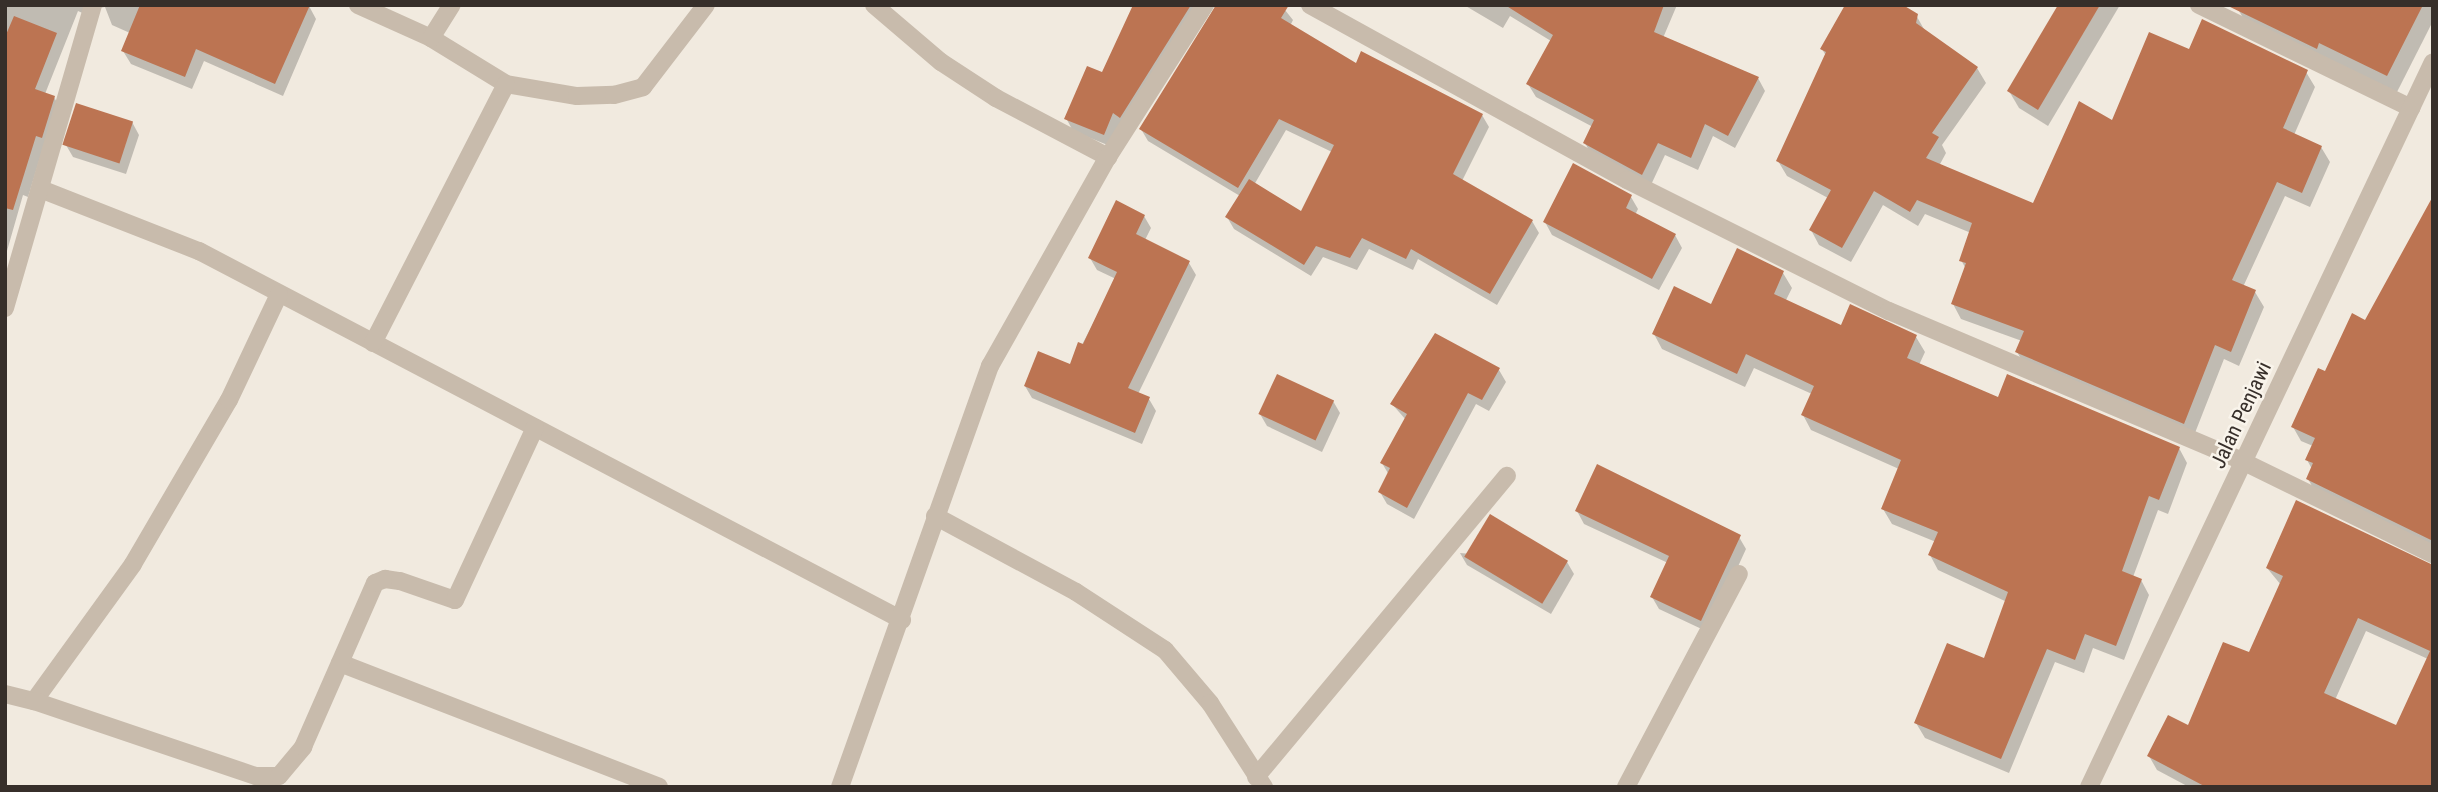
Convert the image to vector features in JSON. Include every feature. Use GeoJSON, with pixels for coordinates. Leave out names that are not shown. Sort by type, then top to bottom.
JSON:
{"type":"FeatureCollection","features":[{"type":"Feature","properties":{"kind":"street"},"geometry":{"type":"LineString","coordinates":[[5,308],[43,190],[93,5]]}},
{"type":"Feature","properties":{"kind":"street"},"geometry":{"type":"LineString","coordinates":[[358,5],[431,38],[506,84],[577,96],[614,95],[643,87],[706,5]]}},
{"type":"Feature","properties":{"kind":"street"},"geometry":{"type":"LineString","coordinates":[[431,38],[452,5]]}},
{"type":"Feature","properties":{"kind":"street"},"geometry":{"type":"LineString","coordinates":[[874,5],[941,62],[996,98],[1108,157]]}},
{"type":"Feature","properties":{"kind":"street"},"geometry":{"type":"LineString","coordinates":[[840,787],[902,620],[935,516],[990,366],[1108,157],[1205,5]]}},
{"type":"Feature","properties":{"kind":"street"},"geometry":{"type":"LineString","coordinates":[[1310,5],[1627,180],[1889,311],[2244,462],[2433,554]]}},
{"type":"Feature","properties":{"kind":"street"},"geometry":{"type":"LineString","coordinates":[[2199,5],[2411,108]]}},
{"type":"Feature","properties":{"kind":"street","name":"Jalan Penjawi"},"geometry":{"type":"LineString","coordinates":[[2089,787],[2433,62]]}},
{"type":"Feature","properties":{"kind":"street"},"geometry":{"type":"LineString","coordinates":[[373,343],[506,84]]}},
{"type":"Feature","properties":{"kind":"street"},"geometry":{"type":"LineString","coordinates":[[43,190],[199,251],[902,620]]}},
{"type":"Feature","properties":{"kind":"street"},"geometry":{"type":"LineString","coordinates":[[34,701],[133,564],[229,400],[279,293]]}},
{"type":"Feature","properties":{"kind":"street"},"geometry":{"type":"LineString","coordinates":[[5,694],[34,701],[269,779],[291,766],[303,747],[375,583],[385,579],[400,581],[455,600],[535,428]]}},
{"type":"Feature","properties":{"kind":"street"},"geometry":{"type":"LineString","coordinates":[[935,516],[1076,592],[1165,650],[1210,703],[1260,782],[1507,476]]}},
{"type":"Feature","properties":{"kind":"street"},"geometry":{"type":"LineString","coordinates":[[1626,787],[1739,574]]}},
{"type":"Feature","properties":{"kind":"street"},"geometry":{"type":"LineString","coordinates":[[340,663],[659,787]]}},
{"type":"Feature","properties":{"kind":"building"},"geometry":{"type":"Polygon","coordinates":[[[140,5],[310,5],[275,84],[196,49],[185,77],[121,51],[140,5]]]}},
{"type":"Feature","properties":{"kind":"building"},"geometry":{"type":"Polygon","coordinates":[[[1133,5],[1191,5],[1120,118],[1113,113],[1104,135],[1064,119],[1087,66],[1102,72],[1133,5]]]}},
{"type":"Feature","properties":{"kind":"building"},"geometry":{"type":"Polygon","coordinates":[[[1216,5],[1289,5],[1281,18],[1356,63],[1361,51],[1483,114],[1453,174],[1533,220],[1490,294],[1411,249],[1406,259],[1362,238],[1350,258],[1316,246],[1304,265],[1225,217],[1249,179],[1301,211],[1334,145],[1279,119],[1238,188],[1139,129],[1216,5]]]}},
{"type":"Feature","properties":{"kind":"building"},"geometry":{"type":"Polygon","coordinates":[[[1505,5],[1664,5],[1654,32],[1759,77],[1728,136],[1705,124],[1691,158],[1658,143],[1642,175],[1583,143],[1594,120],[1526,84],[1553,35],[1505,5]]]}},
{"type":"Feature","properties":{"kind":"building"},"geometry":{"type":"Polygon","coordinates":[[[1845,5],[1903,5],[1918,14],[1916,23],[1978,67],[1932,133],[1939,137],[1926,158],[2033,203],[2079,101],[2112,120],[2149,32],[2189,49],[2202,19],[2308,70],[2283,128],[2322,146],[2302,193],[2277,182],[2232,280],[2256,290],[2231,352],[2215,345],[2184,424],[2015,352],[2024,331],[1951,304],[1966,263],[1959,261],[1972,223],[1917,200],[1910,212],[1874,191],[1842,248],[1809,230],[1831,190],[1776,161],[1826,52],[1820,49],[1845,5]]]}},
{"type":"Feature","properties":{"kind":"building"},"geometry":{"type":"Polygon","coordinates":[[[2058,5],[2100,5],[2038,110],[2007,91],[2058,5]]]}},
{"type":"Feature","properties":{"kind":"building"},"geometry":{"type":"Polygon","coordinates":[[[2226,5],[2423,5],[2387,76],[2319,43],[2317,49],[2226,5]]]}},
{"type":"Feature","properties":{"kind":"building"},"geometry":{"type":"Polygon","coordinates":[[[14,16],[57,33],[35,89],[55,96],[42,138],[36,136],[13,210],[5,208],[5,37],[14,16]]]}},
{"type":"Feature","properties":{"kind":"building"},"geometry":{"type":"Polygon","coordinates":[[[76,103],[133,122],[119,163],[62,145],[76,103]]]}},
{"type":"Feature","properties":{"kind":"building"},"geometry":{"type":"Polygon","coordinates":[[[1573,163],[1632,195],[1626,208],[1676,234],[1652,279],[1543,222],[1573,163]]]}},
{"type":"Feature","properties":{"kind":"building"},"geometry":{"type":"Polygon","coordinates":[[[2433,196],[2433,541],[2306,479],[2313,463],[2305,460],[2315,438],[2291,427],[2318,368],[2325,371],[2352,313],[2365,320],[2433,196]]]}},
{"type":"Feature","properties":{"kind":"building"},"geometry":{"type":"Polygon","coordinates":[[[1116,200],[1145,215],[1136,234],[1190,261],[1128,388],[1150,397],[1135,433],[1024,386],[1038,351],[1070,364],[1078,342],[1083,344],[1117,272],[1088,258],[1116,200]]]}},
{"type":"Feature","properties":{"kind":"building"},"geometry":{"type":"Polygon","coordinates":[[[1737,248],[1784,271],[1774,294],[1841,325],[1850,304],[1917,335],[1907,358],[1998,397],[2007,374],[2180,447],[2159,500],[2149,496],[2122,571],[2142,579],[2116,646],[2085,634],[2075,660],[2047,649],[2001,759],[1914,723],[1947,643],[1984,658],[2008,592],[1928,555],[1938,532],[1881,509],[1901,460],[1801,415],[1814,386],[1746,354],[1737,374],[1652,334],[1674,286],[1711,304],[1737,248]]]}},
{"type":"Feature","properties":{"kind":"building"},"geometry":{"type":"Polygon","coordinates":[[[1435,333],[1500,368],[1482,400],[1468,393],[1407,508],[1378,492],[1390,468],[1380,463],[1407,414],[1390,404],[1435,333]]]}},
{"type":"Feature","properties":{"kind":"building"},"geometry":{"type":"Polygon","coordinates":[[[1277,374],[1334,401],[1316,441],[1258,414],[1277,374]]]}},
{"type":"Feature","properties":{"kind":"building"},"geometry":{"type":"Polygon","coordinates":[[[1597,464],[1741,535],[1701,621],[1650,597],[1669,556],[1575,511],[1597,464]]]}},
{"type":"Feature","properties":{"kind":"building"},"geometry":{"type":"Polygon","coordinates":[[[2296,500],[2433,565],[2433,787],[2206,787],[2147,756],[2168,715],[2188,725],[2223,642],[2249,652],[2283,576],[2266,568],[2296,500]],[[2358,618],[2324,693],[2396,725],[2430,651],[2358,618]]]}},
{"type":"Feature","properties":{"kind":"building"},"geometry":{"type":"Polygon","coordinates":[[[1490,514],[1568,561],[1542,604],[1464,557],[1490,514]]]}}]}
